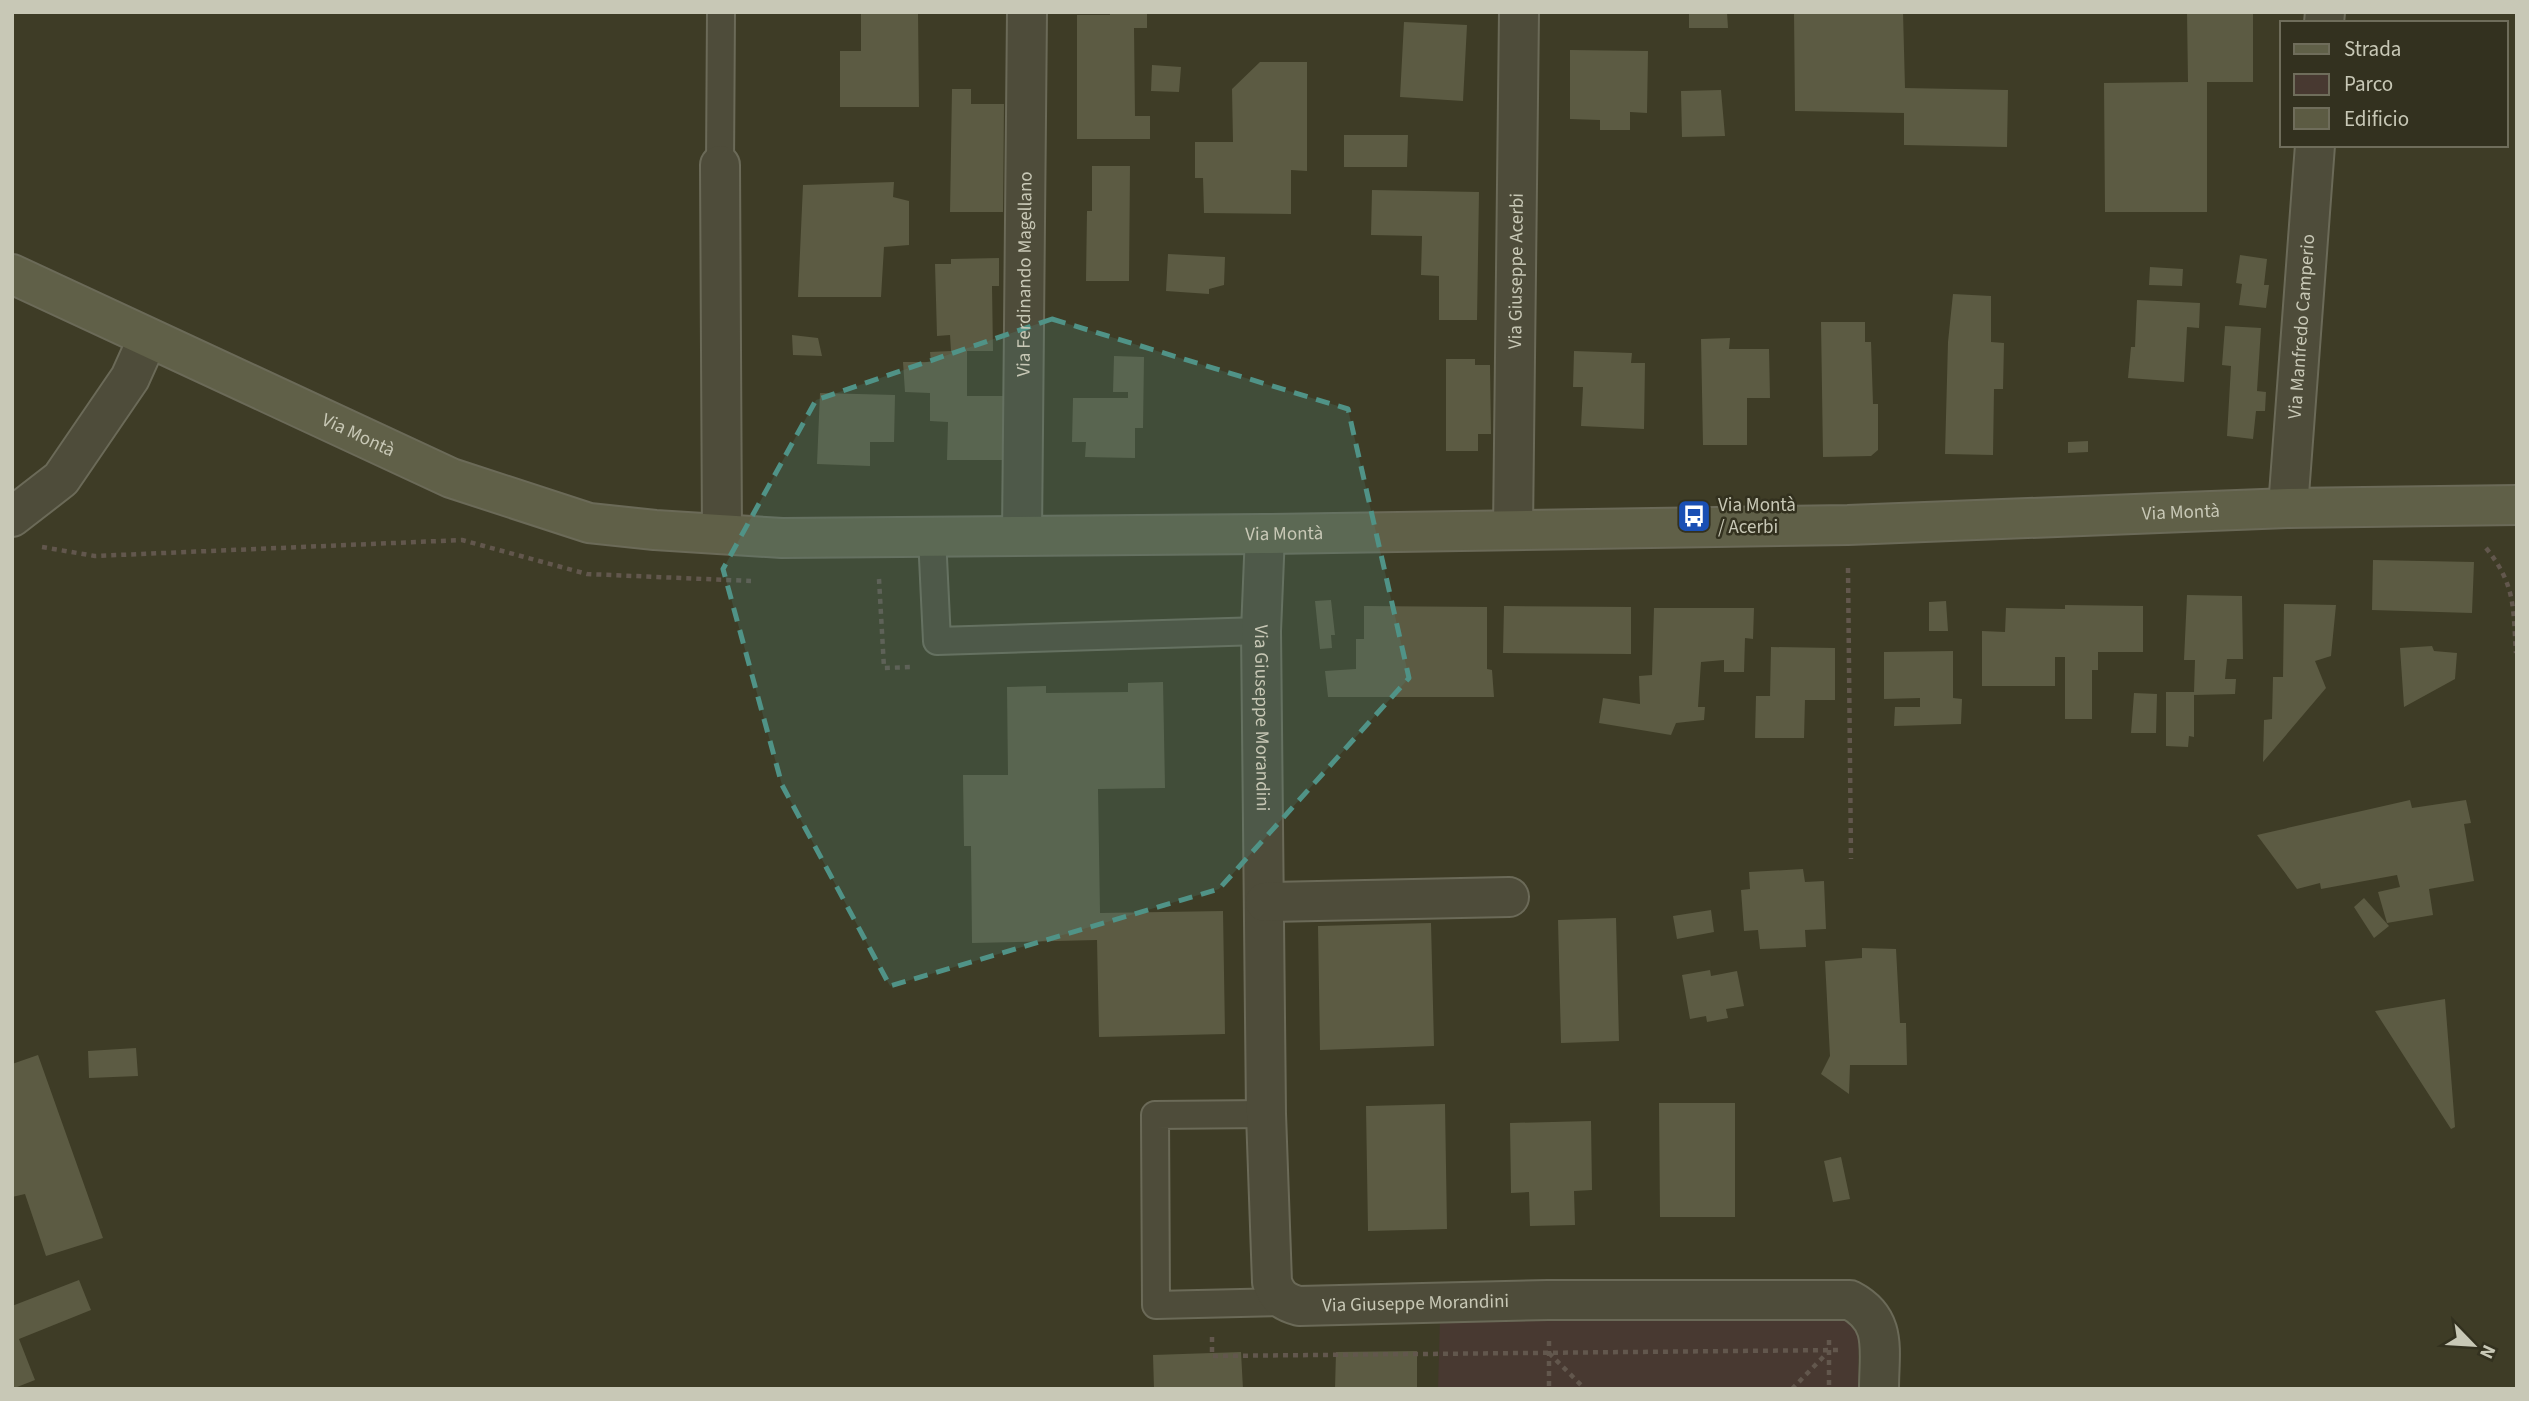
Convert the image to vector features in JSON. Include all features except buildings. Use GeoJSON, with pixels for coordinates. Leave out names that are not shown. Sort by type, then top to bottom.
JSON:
{"type":"FeatureCollection","features":[{"type":"Feature","properties":{"kind":"main road","name":"Via Montà"},"geometry":{"type":"LineString","coordinates":[[12,274],[451,478],[589,523],[782,538],[1265,534],[1848,525],[2288,508],[2517,505]]}},
{"type":"Feature","properties":{"kind":"street","name":"Via Ferdinando Magellano"},"geometry":{"type":"LineString","coordinates":[[1022,536],[1027,12]]}},
{"type":"Feature","properties":{"kind":"street","name":"Via Giuseppe Acerbi"},"geometry":{"type":"LineString","coordinates":[[1513,530],[1519,12]]}},
{"type":"Feature","properties":{"kind":"street","name":"Via Manfredo Camperio"},"geometry":{"type":"LineString","coordinates":[[2288,508],[2315,147]]}},
{"type":"Feature","properties":{"kind":"street"},"geometry":{"type":"LineString","coordinates":[[720,165],[722,534]]}},
{"type":"Feature","properties":{"kind":"street"},"geometry":{"type":"LineString","coordinates":[[22,529],[61,480],[130,378],[148,338]]}},
{"type":"Feature","properties":{"kind":"street","name":"Via Giuseppe Morandini"},"geometry":{"type":"LineString","coordinates":[[1265,534],[1261,631],[1266,1114],[1272,1282],[1276,1293],[1285,1303],[1331,1307],[1548,1300],[1850,1300],[1867,1309],[1879,1328],[1879,1389]]}},
{"type":"Feature","properties":{"kind":"street"},"geometry":{"type":"LineString","coordinates":[[1265,902],[1509,897]]}},
{"type":"Feature","properties":{"kind":"lane"},"geometry":{"type":"LineString","coordinates":[[720,165],[721,12]]}},
{"type":"Feature","properties":{"kind":"lane"},"geometry":{"type":"LineString","coordinates":[[932,537],[937,640],[1261,631]]}},
{"type":"Feature","properties":{"kind":"lane"},"geometry":{"type":"LineString","coordinates":[[1266,1114],[1155,1115],[1156,1306],[1285,1303]]}},
{"type":"Feature","properties":{"kind":"path"},"geometry":{"type":"LineString","coordinates":[[1848,525],[1851,859]]}},
{"type":"Feature","properties":{"kind":"path"},"geometry":{"type":"LineString","coordinates":[[22,529],[95,556],[462,540],[587,574],[761,581]]}},
{"type":"Feature","properties":{"kind":"path"},"geometry":{"type":"LineString","coordinates":[[2484,544],[2499,564],[2512,592],[2516,653]]}},
{"type":"Feature","properties":{"kind":"path"},"geometry":{"type":"LineString","coordinates":[[866,579],[891,578]]}},
{"type":"Feature","properties":{"kind":"path"},"geometry":{"type":"LineString","coordinates":[[1211,1305],[1212,1356],[1851,1350]]}},
{"type":"Feature","properties":{"kind":"path"},"geometry":{"type":"LineString","coordinates":[[1829,1331],[1829,1389]]}},
{"type":"Feature","properties":{"kind":"path"},"geometry":{"type":"LineString","coordinates":[[1792,1389],[1829,1350]]}},
{"type":"Feature","properties":{"kind":"path"},"geometry":{"type":"LineString","coordinates":[[1549,1353],[1585,1389]]}},
{"type":"Feature","properties":{"kind":"highlighted area"},"geometry":{"type":"Polygon","coordinates":[[[1052,319],[1348,409],[1409,678],[1219,889],[890,986],[782,785],[723,569],[816,400],[1052,319]]]}},
{"type":"Feature","properties":{"kind":"green space"},"geometry":{"type":"Polygon","coordinates":[[[1440,1316],[1859,1318],[1858,1389],[1438,1389],[1440,1316]]]}},
{"type":"Feature","properties":{"kind":"place","name":"Via Montà / Acerbi"},"geometry":{"type":"Point","coordinates":[1694,516]}}]}
